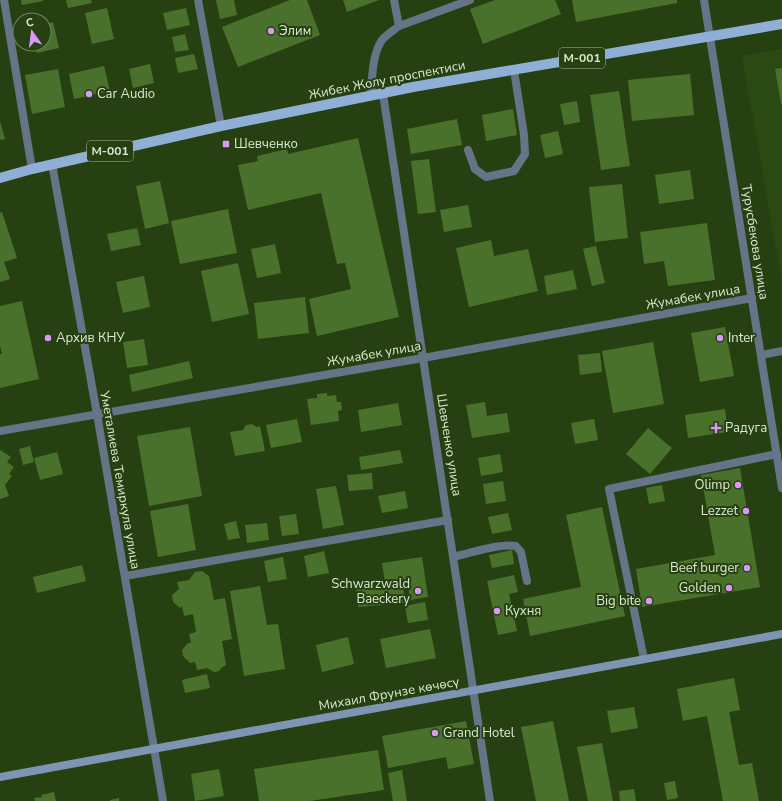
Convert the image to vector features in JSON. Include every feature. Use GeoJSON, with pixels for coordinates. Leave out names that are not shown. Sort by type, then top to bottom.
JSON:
{"type":"FeatureCollection","features":[{"type":"Feature","properties":{"kind":"main road","name":"Жибек Жолу проспектиси"},"geometry":{"type":"LineString","coordinates":[[0,178],[52,164],[221,126],[371,96],[782,24]]}},
{"type":"Feature","properties":{"kind":"main road","name":"Михаил Фрунзе көчөсү"},"geometry":{"type":"LineString","coordinates":[[0,777],[782,634]]}},
{"type":"Feature","properties":{"kind":"street"},"geometry":{"type":"LineString","coordinates":[[4,0],[32,169]]}},
{"type":"Feature","properties":{"kind":"street"},"geometry":{"type":"LineString","coordinates":[[198,0],[221,126]]}},
{"type":"Feature","properties":{"kind":"street"},"geometry":{"type":"LineString","coordinates":[[394,0],[399,26]]}},
{"type":"Feature","properties":{"kind":"street"},"geometry":{"type":"LineString","coordinates":[[371,96],[373,69],[377,52],[382,40],[399,26],[470,0]]}},
{"type":"Feature","properties":{"kind":"street","name":"Турусбекова улица"},"geometry":{"type":"LineString","coordinates":[[704,0],[782,488]]}},
{"type":"Feature","properties":{"kind":"street"},"geometry":{"type":"LineString","coordinates":[[468,150],[475,169],[486,177],[514,171],[525,154],[524,135],[514,70]]}},
{"type":"Feature","properties":{"kind":"street","name":"Шевченко улица"},"geometry":{"type":"LineString","coordinates":[[383,94],[490,801]]}},
{"type":"Feature","properties":{"kind":"street","name":"Уметалиева Темиркула улица"},"geometry":{"type":"LineString","coordinates":[[52,164],[97,414],[163,801]]}},
{"type":"Feature","properties":{"kind":"street","name":"Жумабек улица"},"geometry":{"type":"LineString","coordinates":[[0,431],[423,358],[752,298]]}},
{"type":"Feature","properties":{"kind":"street"},"geometry":{"type":"LineString","coordinates":[[761,355],[782,351]]}},
{"type":"Feature","properties":{"kind":"street"},"geometry":{"type":"LineString","coordinates":[[644,659],[609,489],[776,454]]}},
{"type":"Feature","properties":{"kind":"street"},"geometry":{"type":"LineString","coordinates":[[125,576],[448,520]]}},
{"type":"Feature","properties":{"kind":"street"},"geometry":{"type":"LineString","coordinates":[[454,557],[496,547],[511,545],[516,546],[521,552],[527,581]]}},
{"type":"Feature","properties":{"kind":"shaded area"},"geometry":{"type":"Polygon","coordinates":[[[782,49],[782,283],[742,56],[782,49]]]}},
{"type":"Feature","properties":{"kind":"building"},"geometry":{"type":"Polygon","coordinates":[[[21,0],[43,0],[43,1],[22,5],[21,0]]]}},
{"type":"Feature","properties":{"kind":"building"},"geometry":{"type":"Polygon","coordinates":[[[66,0],[91,0],[92,3],[68,8],[66,0]]]}},
{"type":"Feature","properties":{"kind":"building"},"geometry":{"type":"Polygon","coordinates":[[[216,0],[234,0],[237,15],[220,19],[216,0]]]}},
{"type":"Feature","properties":{"kind":"building","name":"Элим"},"geometry":{"type":"Polygon","coordinates":[[[290,0],[307,0],[320,35],[238,67],[222,27],[290,0]]]}},
{"type":"Feature","properties":{"kind":"building"},"geometry":{"type":"Polygon","coordinates":[[[343,0],[379,0],[347,12],[343,0]]]}},
{"type":"Feature","properties":{"kind":"building"},"geometry":{"type":"Polygon","coordinates":[[[495,0],[555,0],[561,14],[483,44],[470,9],[495,0]]]}},
{"type":"Feature","properties":{"kind":"building"},"geometry":{"type":"Polygon","coordinates":[[[572,0],[677,0],[677,3],[576,22],[572,0]]]}},
{"type":"Feature","properties":{"kind":"building"},"geometry":{"type":"Polygon","coordinates":[[[107,8],[114,39],[92,44],[85,13],[107,8]]]}},
{"type":"Feature","properties":{"kind":"building"},"geometry":{"type":"Polygon","coordinates":[[[186,8],[190,25],[167,30],[163,13],[186,8]]]}},
{"type":"Feature","properties":{"kind":"building"},"geometry":{"type":"Polygon","coordinates":[[[52,22],[59,48],[52,50],[52,22]]]}},
{"type":"Feature","properties":{"kind":"building"},"geometry":{"type":"Polygon","coordinates":[[[185,34],[189,50],[175,52],[172,37],[185,34]]]}},
{"type":"Feature","properties":{"kind":"building"},"geometry":{"type":"Polygon","coordinates":[[[194,54],[198,69],[178,73],[175,58],[194,54]]]}},
{"type":"Feature","properties":{"kind":"building"},"geometry":{"type":"Polygon","coordinates":[[[150,64],[154,83],[133,88],[129,69],[150,64]]]}},
{"type":"Feature","properties":{"kind":"building"},"geometry":{"type":"Polygon","coordinates":[[[104,66],[110,91],[74,99],[69,74],[104,66]]]}},
{"type":"Feature","properties":{"kind":"building"},"geometry":{"type":"Polygon","coordinates":[[[782,68],[782,104],[781,104],[775,69],[782,68]]]}},
{"type":"Feature","properties":{"kind":"building"},"geometry":{"type":"Polygon","coordinates":[[[58,69],[65,107],[32,114],[25,75],[58,69]]]}},
{"type":"Feature","properties":{"kind":"building"},"geometry":{"type":"Polygon","coordinates":[[[690,74],[694,115],[632,121],[628,80],[690,74]]]}},
{"type":"Feature","properties":{"kind":"building"},"geometry":{"type":"Polygon","coordinates":[[[619,91],[630,166],[601,170],[590,95],[619,91]]]}},
{"type":"Feature","properties":{"kind":"building"},"geometry":{"type":"Polygon","coordinates":[[[577,101],[580,122],[564,125],[560,104],[577,101]]]}},
{"type":"Feature","properties":{"kind":"building"},"geometry":{"type":"Polygon","coordinates":[[[513,109],[517,135],[486,141],[482,115],[513,109]]]}},
{"type":"Feature","properties":{"kind":"building"},"geometry":{"type":"Polygon","coordinates":[[[457,119],[462,145],[411,154],[407,129],[457,119]]]}},
{"type":"Feature","properties":{"kind":"building"},"geometry":{"type":"Polygon","coordinates":[[[0,121],[5,139],[0,140],[0,121]]]}},
{"type":"Feature","properties":{"kind":"building"},"geometry":{"type":"Polygon","coordinates":[[[558,131],[563,154],[545,158],[540,135],[558,131]]]}},
{"type":"Feature","properties":{"kind":"building"},"geometry":{"type":"Polygon","coordinates":[[[358,138],[399,317],[317,336],[309,299],[351,289],[345,263],[337,264],[321,193],[248,210],[238,165],[258,161],[257,156],[287,149],[288,154],[358,138]]]}},
{"type":"Feature","properties":{"kind":"building"},"geometry":{"type":"Polygon","coordinates":[[[429,159],[436,212],[418,214],[411,161],[429,159]]]}},
{"type":"Feature","properties":{"kind":"building"},"geometry":{"type":"Polygon","coordinates":[[[690,170],[694,199],[659,204],[655,175],[690,170]]]}},
{"type":"Feature","properties":{"kind":"building"},"geometry":{"type":"Polygon","coordinates":[[[160,181],[169,223],[145,229],[136,186],[160,181]]]}},
{"type":"Feature","properties":{"kind":"building"},"geometry":{"type":"Polygon","coordinates":[[[622,184],[628,238],[595,242],[589,187],[622,184]]]}},
{"type":"Feature","properties":{"kind":"building"},"geometry":{"type":"Polygon","coordinates":[[[468,205],[472,227],[444,232],[440,210],[468,205]]]}},
{"type":"Feature","properties":{"kind":"building"},"geometry":{"type":"Polygon","coordinates":[[[228,209],[237,253],[180,264],[171,221],[228,209]]]}},
{"type":"Feature","properties":{"kind":"building"},"geometry":{"type":"Polygon","coordinates":[[[2,212],[17,258],[4,262],[10,279],[0,282],[0,213],[2,212]]]}},
{"type":"Feature","properties":{"kind":"building"},"geometry":{"type":"Polygon","coordinates":[[[707,223],[715,280],[668,286],[664,261],[644,264],[640,232],[707,223]]]}},
{"type":"Feature","properties":{"kind":"building"},"geometry":{"type":"Polygon","coordinates":[[[137,228],[141,245],[111,251],[107,234],[137,228]]]}},
{"type":"Feature","properties":{"kind":"building"},"geometry":{"type":"Polygon","coordinates":[[[491,240],[494,256],[528,249],[538,291],[469,307],[456,248],[491,240]]]}},
{"type":"Feature","properties":{"kind":"building"},"geometry":{"type":"Polygon","coordinates":[[[275,244],[281,273],[257,278],[251,249],[275,244]]]}},
{"type":"Feature","properties":{"kind":"building"},"geometry":{"type":"Polygon","coordinates":[[[596,246],[605,283],[592,286],[583,249],[596,246]]]}},
{"type":"Feature","properties":{"kind":"building"},"geometry":{"type":"Polygon","coordinates":[[[238,263],[249,314],[212,322],[201,271],[238,263]]]}},
{"type":"Feature","properties":{"kind":"building"},"geometry":{"type":"Polygon","coordinates":[[[573,270],[577,289],[547,295],[544,276],[573,270]]]}},
{"type":"Feature","properties":{"kind":"building"},"geometry":{"type":"Polygon","coordinates":[[[144,276],[150,307],[123,313],[116,282],[144,276]]]}},
{"type":"Feature","properties":{"kind":"building"},"geometry":{"type":"Polygon","coordinates":[[[305,297],[309,333],[258,339],[254,303],[305,297]]]}},
{"type":"Feature","properties":{"kind":"building"},"geometry":{"type":"Polygon","coordinates":[[[22,301],[39,379],[0,388],[0,354],[2,354],[0,346],[0,306],[22,301]]]}},
{"type":"Feature","properties":{"kind":"building"},"geometry":{"type":"Polygon","coordinates":[[[725,327],[734,376],[700,382],[691,333],[725,327]]]}},
{"type":"Feature","properties":{"kind":"building"},"geometry":{"type":"Polygon","coordinates":[[[144,339],[148,365],[127,368],[123,342],[144,339]]]}},
{"type":"Feature","properties":{"kind":"building"},"geometry":{"type":"Polygon","coordinates":[[[653,342],[664,404],[613,413],[602,351],[653,342]]]}},
{"type":"Feature","properties":{"kind":"building"},"geometry":{"type":"Polygon","coordinates":[[[600,353],[602,372],[580,375],[578,355],[600,353]]]}},
{"type":"Feature","properties":{"kind":"building"},"geometry":{"type":"Polygon","coordinates":[[[189,361],[193,378],[132,392],[129,375],[189,361]]]}},
{"type":"Feature","properties":{"kind":"building"},"geometry":{"type":"Polygon","coordinates":[[[327,393],[327,396],[336,395],[337,402],[341,402],[342,410],[338,411],[339,421],[311,425],[307,399],[317,398],[317,394],[327,393]]]}},
{"type":"Feature","properties":{"kind":"building"},"geometry":{"type":"Polygon","coordinates":[[[485,402],[487,416],[507,413],[510,432],[472,438],[466,405],[485,402]]]}},
{"type":"Feature","properties":{"kind":"building"},"geometry":{"type":"Polygon","coordinates":[[[398,403],[402,425],[361,432],[358,410],[398,403]]]}},
{"type":"Feature","properties":{"kind":"building"},"geometry":{"type":"Polygon","coordinates":[[[725,409],[728,432],[688,438],[685,415],[725,409]]]}},
{"type":"Feature","properties":{"kind":"building"},"geometry":{"type":"Polygon","coordinates":[[[297,419],[302,442],[271,448],[266,425],[297,419]]]}},
{"type":"Feature","properties":{"kind":"building"},"geometry":{"type":"Polygon","coordinates":[[[594,419],[598,440],[575,444],[571,423],[594,419]]]}},
{"type":"Feature","properties":{"kind":"building"},"geometry":{"type":"Polygon","coordinates":[[[252,424],[257,427],[260,426],[265,451],[235,456],[230,432],[243,430],[246,425],[252,424]]]}},
{"type":"Feature","properties":{"kind":"building"},"geometry":{"type":"Polygon","coordinates":[[[190,427],[202,496],[149,506],[137,436],[190,427]]]}},
{"type":"Feature","properties":{"kind":"building"},"geometry":{"type":"Polygon","coordinates":[[[648,428],[672,448],[650,474],[626,454],[648,428]]]}},
{"type":"Feature","properties":{"kind":"building"},"geometry":{"type":"Polygon","coordinates":[[[30,446],[34,462],[23,465],[19,449],[30,446]]]}},
{"type":"Feature","properties":{"kind":"building"},"geometry":{"type":"Polygon","coordinates":[[[0,450],[11,457],[7,462],[14,467],[9,474],[12,476],[5,485],[9,496],[0,499],[0,450]]]}},
{"type":"Feature","properties":{"kind":"building"},"geometry":{"type":"Polygon","coordinates":[[[400,450],[403,463],[361,470],[359,457],[400,450]]]}},
{"type":"Feature","properties":{"kind":"building"},"geometry":{"type":"Polygon","coordinates":[[[57,452],[63,474],[40,480],[34,458],[57,452]]]}},
{"type":"Feature","properties":{"kind":"building"},"geometry":{"type":"Polygon","coordinates":[[[500,454],[503,472],[481,476],[478,458],[500,454]]]}},
{"type":"Feature","properties":{"kind":"building"},"geometry":{"type":"Polygon","coordinates":[[[740,468],[760,587],[642,607],[636,569],[715,555],[701,475],[740,468]]]}},
{"type":"Feature","properties":{"kind":"building"},"geometry":{"type":"Polygon","coordinates":[[[372,473],[373,489],[349,491],[347,475],[372,473]]]}},
{"type":"Feature","properties":{"kind":"building"},"geometry":{"type":"Polygon","coordinates":[[[503,481],[506,501],[486,504],[483,484],[503,481]]]}},
{"type":"Feature","properties":{"kind":"building"},"geometry":{"type":"Polygon","coordinates":[[[662,485],[665,501],[649,504],[646,488],[662,485]]]}},
{"type":"Feature","properties":{"kind":"building"},"geometry":{"type":"Polygon","coordinates":[[[336,486],[344,525],[323,529],[316,489],[336,486]]]}},
{"type":"Feature","properties":{"kind":"building"},"geometry":{"type":"Polygon","coordinates":[[[405,491],[408,508],[382,513],[378,496],[405,491]]]}},
{"type":"Feature","properties":{"kind":"building"},"geometry":{"type":"Polygon","coordinates":[[[188,504],[196,550],[158,557],[150,511],[188,504]]]}},
{"type":"Feature","properties":{"kind":"building"},"geometry":{"type":"Polygon","coordinates":[[[602,507],[625,616],[530,636],[523,599],[581,587],[566,515],[602,507]]]}},
{"type":"Feature","properties":{"kind":"building"},"geometry":{"type":"Polygon","coordinates":[[[508,513],[512,530],[492,534],[488,517],[508,513]]]}},
{"type":"Feature","properties":{"kind":"building"},"geometry":{"type":"Polygon","coordinates":[[[296,514],[299,534],[282,536],[279,516],[296,514]]]}},
{"type":"Feature","properties":{"kind":"building"},"geometry":{"type":"Polygon","coordinates":[[[236,521],[240,538],[228,540],[224,524],[236,521]]]}},
{"type":"Feature","properties":{"kind":"building"},"geometry":{"type":"Polygon","coordinates":[[[267,523],[269,540],[247,543],[245,525],[267,523]]]}},
{"type":"Feature","properties":{"kind":"building"},"geometry":{"type":"Polygon","coordinates":[[[512,550],[514,564],[492,568],[489,555],[512,550]]]}},
{"type":"Feature","properties":{"kind":"building"},"geometry":{"type":"Polygon","coordinates":[[[324,551],[329,573],[308,577],[304,556],[324,551]]]}},
{"type":"Feature","properties":{"kind":"building"},"geometry":{"type":"Polygon","coordinates":[[[283,557],[287,579],[268,582],[264,561],[283,557]]]}},
{"type":"Feature","properties":{"kind":"building"},"geometry":{"type":"Polygon","coordinates":[[[422,557],[428,597],[410,600],[407,579],[385,582],[382,563],[422,557]]]}},
{"type":"Feature","properties":{"kind":"building"},"geometry":{"type":"Polygon","coordinates":[[[82,565],[86,581],[37,593],[33,577],[82,565]]]}},
{"type":"Feature","properties":{"kind":"building"},"geometry":{"type":"Polygon","coordinates":[[[202,571],[209,576],[214,600],[225,598],[232,639],[222,641],[226,665],[219,671],[214,672],[207,668],[197,670],[195,662],[190,663],[183,656],[182,650],[188,643],[191,643],[189,634],[196,632],[193,614],[184,616],[182,606],[180,608],[173,602],[172,595],[179,589],[177,582],[189,580],[195,572],[202,571]]]}},
{"type":"Feature","properties":{"kind":"building"},"geometry":{"type":"Polygon","coordinates":[[[514,575],[518,592],[509,594],[517,631],[498,635],[487,581],[514,575]]]}},
{"type":"Feature","properties":{"kind":"building"},"geometry":{"type":"Polygon","coordinates":[[[403,584],[405,603],[358,607],[356,588],[403,584]]]}},
{"type":"Feature","properties":{"kind":"building"},"geometry":{"type":"Polygon","coordinates":[[[260,586],[267,625],[278,624],[285,669],[244,676],[230,591],[260,586]]]}},
{"type":"Feature","properties":{"kind":"building"},"geometry":{"type":"Polygon","coordinates":[[[425,602],[428,620],[408,623],[405,606],[425,602]]]}},
{"type":"Feature","properties":{"kind":"building"},"geometry":{"type":"Polygon","coordinates":[[[430,629],[436,658],[386,668],[380,639],[430,629]]]}},
{"type":"Feature","properties":{"kind":"building"},"geometry":{"type":"Polygon","coordinates":[[[348,637],[354,664],[322,672],[316,645],[348,637]]]}},
{"type":"Feature","properties":{"kind":"building"},"geometry":{"type":"Polygon","coordinates":[[[207,674],[210,688],[185,693],[182,680],[207,674]]]}},
{"type":"Feature","properties":{"kind":"building"},"geometry":{"type":"Polygon","coordinates":[[[734,678],[740,710],[729,712],[739,765],[752,763],[759,801],[723,801],[707,716],[683,721],[677,689],[734,678]]]}},
{"type":"Feature","properties":{"kind":"building"},"geometry":{"type":"Polygon","coordinates":[[[634,707],[638,728],[611,733],[607,711],[634,707]]]}},
{"type":"Feature","properties":{"kind":"building"},"geometry":{"type":"Polygon","coordinates":[[[466,721],[474,764],[448,769],[446,757],[388,768],[382,736],[466,721]]]}},
{"type":"Feature","properties":{"kind":"building"},"geometry":{"type":"Polygon","coordinates":[[[553,721],[569,801],[536,801],[521,727],[553,721]]]}},
{"type":"Feature","properties":{"kind":"building"},"geometry":{"type":"Polygon","coordinates":[[[602,743],[613,801],[588,801],[577,747],[602,743]]]}},
{"type":"Feature","properties":{"kind":"building"},"geometry":{"type":"Polygon","coordinates":[[[378,750],[384,790],[310,801],[259,801],[254,769],[378,750]]]}},
{"type":"Feature","properties":{"kind":"building"},"geometry":{"type":"Polygon","coordinates":[[[219,769],[224,796],[195,801],[191,774],[219,769]]]}},
{"type":"Feature","properties":{"kind":"building"},"geometry":{"type":"Polygon","coordinates":[[[402,770],[407,801],[393,801],[388,773],[402,770]]]}},
{"type":"Feature","properties":{"kind":"building"},"geometry":{"type":"Polygon","coordinates":[[[675,781],[678,798],[667,800],[664,783],[675,781]]]}},
{"type":"Feature","properties":{"kind":"building"},"geometry":{"type":"Polygon","coordinates":[[[634,789],[636,801],[620,801],[619,791],[634,789]]]}},
{"type":"Feature","properties":{"kind":"building"},"geometry":{"type":"Polygon","coordinates":[[[54,792],[56,801],[35,801],[34,798],[42,797],[41,795],[54,792]]]}},
{"type":"Feature","properties":{"kind":"building"},"geometry":{"type":"Polygon","coordinates":[[[119,798],[119,801],[110,801],[110,800],[119,798]]]}},
{"type":"Feature","properties":{"kind":"place","name":"Элим"},"geometry":{"type":"Point","coordinates":[271,31]}},
{"type":"Feature","properties":{"kind":"place","name":"Car Audio"},"geometry":{"type":"Point","coordinates":[89,94]}},
{"type":"Feature","properties":{"kind":"place","name":"Шевченко"},"geometry":{"type":"Point","coordinates":[226,144]}},
{"type":"Feature","properties":{"kind":"place","name":"Архив КНУ"},"geometry":{"type":"Point","coordinates":[48,338]}},
{"type":"Feature","properties":{"kind":"place","name":"Inter"},"geometry":{"type":"Point","coordinates":[720,338]}},
{"type":"Feature","properties":{"kind":"place","name":"Радуга"},"geometry":{"type":"Point","coordinates":[716,428]}},
{"type":"Feature","properties":{"kind":"place","name":"Olimp"},"geometry":{"type":"Point","coordinates":[738,485]}},
{"type":"Feature","properties":{"kind":"place","name":"Lezzet"},"geometry":{"type":"Point","coordinates":[746,511]}},
{"type":"Feature","properties":{"kind":"place","name":"Beef burger"},"geometry":{"type":"Point","coordinates":[747,568]}},
{"type":"Feature","properties":{"kind":"place","name":"Golden"},"geometry":{"type":"Point","coordinates":[729,588]}},
{"type":"Feature","properties":{"kind":"place","name":"Schwarzwald Baeckery"},"geometry":{"type":"Point","coordinates":[418,591]}},
{"type":"Feature","properties":{"kind":"place","name":"Big bite"},"geometry":{"type":"Point","coordinates":[649,601]}},
{"type":"Feature","properties":{"kind":"place","name":"Кухня"},"geometry":{"type":"Point","coordinates":[497,611]}},
{"type":"Feature","properties":{"kind":"place","name":"Grand Hotel"},"geometry":{"type":"Point","coordinates":[435,733]}}]}
